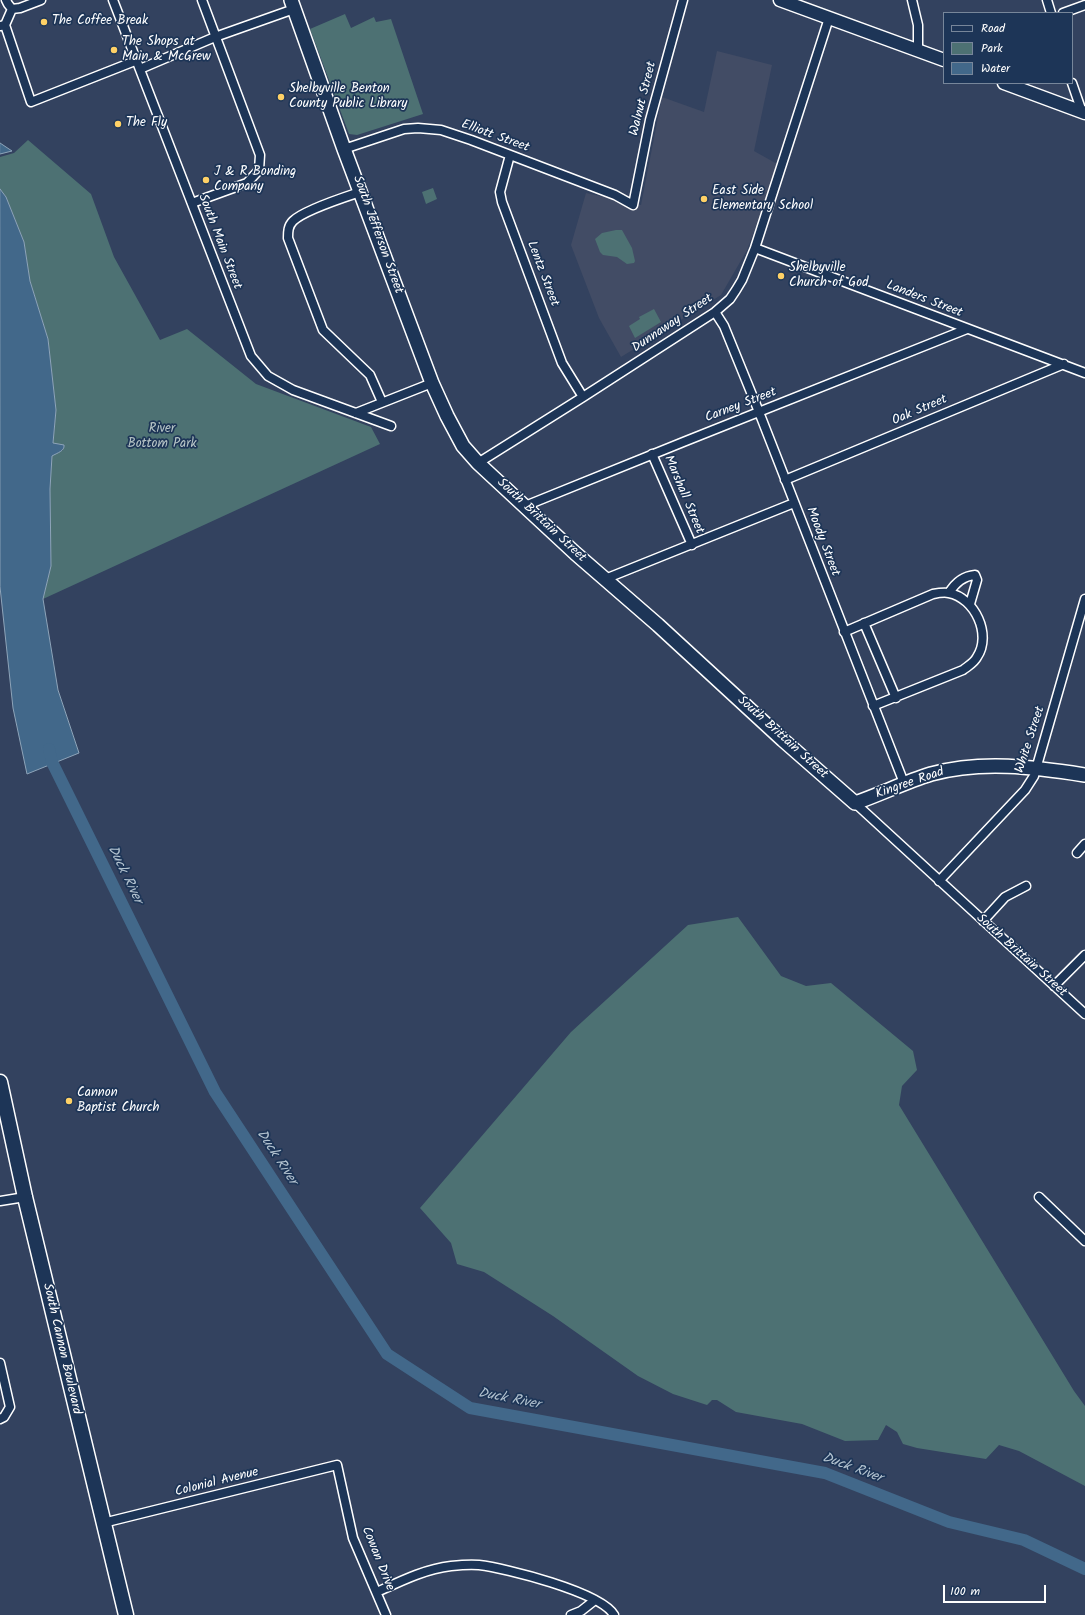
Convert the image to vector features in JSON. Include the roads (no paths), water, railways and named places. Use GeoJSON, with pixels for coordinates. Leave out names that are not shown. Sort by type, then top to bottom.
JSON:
{"type":"FeatureCollection","features":[{"type":"Feature","properties":{"kind":"highway","name":"South Cannon Boulevard"},"geometry":{"type":"LineString","coordinates":[[0,1082],[25,1197],[126,1615]]}},
{"type":"Feature","properties":{"kind":"main road"},"geometry":{"type":"LineString","coordinates":[[780,0],[943,60]]}},
{"type":"Feature","properties":{"kind":"main road","name":"South Jefferson Street"},"geometry":{"type":"LineString","coordinates":[[292,5],[344,149],[432,383],[463,446],[478,463]]}},
{"type":"Feature","properties":{"kind":"main road"},"geometry":{"type":"LineString","coordinates":[[1007,84],[1084,113]]}},
{"type":"Feature","properties":{"kind":"main road","name":"South Brittain Street"},"geometry":{"type":"LineString","coordinates":[[478,463],[855,803]]}},
{"type":"Feature","properties":{"kind":"main road","name":"Kingree Road"},"geometry":{"type":"LineString","coordinates":[[855,803],[904,783],[932,774],[973,767],[1007,766],[1037,768],[1085,775]]}},
{"type":"Feature","properties":{"kind":"street"},"geometry":{"type":"LineString","coordinates":[[6,0],[12,8],[20,8],[41,0]]}},
{"type":"Feature","properties":{"kind":"street","name":"South Main Street"},"geometry":{"type":"LineString","coordinates":[[113,0],[135,61],[140,70],[251,356],[268,376],[293,390],[391,426]]}},
{"type":"Feature","properties":{"kind":"street"},"geometry":{"type":"LineString","coordinates":[[192,203],[247,183],[258,170],[260,155],[202,0]]}},
{"type":"Feature","properties":{"kind":"street","name":"Walnut Street"},"geometry":{"type":"LineString","coordinates":[[633,205],[650,120],[683,0]]}},
{"type":"Feature","properties":{"kind":"street"},"geometry":{"type":"LineString","coordinates":[[912,0],[918,25],[918,51]]}},
{"type":"Feature","properties":{"kind":"street"},"geometry":{"type":"LineString","coordinates":[[1046,0],[1051,12]]}},
{"type":"Feature","properties":{"kind":"street"},"geometry":{"type":"LineString","coordinates":[[140,70],[292,5]]}},
{"type":"Feature","properties":{"kind":"street"},"geometry":{"type":"LineString","coordinates":[[1066,12],[1085,5]]}},
{"type":"Feature","properties":{"kind":"street"},"geometry":{"type":"LineString","coordinates":[[12,8],[2,25],[31,102],[135,61]]}},
{"type":"Feature","properties":{"kind":"street","name":"Dunnaway Street"},"geometry":{"type":"LineString","coordinates":[[478,463],[584,397],[714,312],[730,299],[742,280],[755,248],[829,18]]}},
{"type":"Feature","properties":{"kind":"street"},"geometry":{"type":"LineString","coordinates":[[1072,84],[1084,113]]}},
{"type":"Feature","properties":{"kind":"street","name":"Elliott Street"},"geometry":{"type":"LineString","coordinates":[[344,149],[397,131],[418,128],[441,130],[615,195],[633,205]]}},
{"type":"Feature","properties":{"kind":"street","name":"Lentz Street"},"geometry":{"type":"LineString","coordinates":[[510,155],[500,192],[502,202],[562,363],[584,397]]}},
{"type":"Feature","properties":{"kind":"street"},"geometry":{"type":"LineString","coordinates":[[360,192],[301,215],[293,220],[289,228],[288,238],[323,330],[370,375],[382,402]]}},
{"type":"Feature","properties":{"kind":"street","name":"Landers Street"},"geometry":{"type":"LineString","coordinates":[[755,248],[1085,373]]}},
{"type":"Feature","properties":{"kind":"street","name":"Moody Street"},"geometry":{"type":"LineString","coordinates":[[714,312],[724,326],[760,412],[785,480],[904,783]]}},
{"type":"Feature","properties":{"kind":"street","name":"Carney Street"},"geometry":{"type":"LineString","coordinates":[[525,506],[967,329]]}},
{"type":"Feature","properties":{"kind":"street","name":"Oak Street"},"geometry":{"type":"LineString","coordinates":[[785,480],[1064,364]]}},
{"type":"Feature","properties":{"kind":"street"},"geometry":{"type":"LineString","coordinates":[[356,413],[432,383]]}},
{"type":"Feature","properties":{"kind":"street","name":"Marshall Street"},"geometry":{"type":"LineString","coordinates":[[652,454],[692,545]]}},
{"type":"Feature","properties":{"kind":"street"},"geometry":{"type":"LineString","coordinates":[[605,579],[794,503]]}},
{"type":"Feature","properties":{"kind":"street"},"geometry":{"type":"LineString","coordinates":[[949,593],[954,584],[958,581],[975,575],[977,580],[970,604]]}},
{"type":"Feature","properties":{"kind":"street"},"geometry":{"type":"LineString","coordinates":[[844,632],[933,594],[949,593],[964,599],[970,604],[980,620],[983,639],[977,657],[963,670],[873,706]]}},
{"type":"Feature","properties":{"kind":"street","name":"White Street"},"geometry":{"type":"LineString","coordinates":[[939,881],[1026,790],[1034,776],[1085,599]]}},
{"type":"Feature","properties":{"kind":"street"},"geometry":{"type":"LineString","coordinates":[[864,624],[896,698]]}},
{"type":"Feature","properties":{"kind":"street","name":"South Brittain Street"},"geometry":{"type":"LineString","coordinates":[[855,803],[1085,1014]]}},
{"type":"Feature","properties":{"kind":"street"},"geometry":{"type":"LineString","coordinates":[[1077,853],[1085,844]]}},
{"type":"Feature","properties":{"kind":"street"},"geometry":{"type":"LineString","coordinates":[[983,920],[1005,898],[1026,886]]}},
{"type":"Feature","properties":{"kind":"street"},"geometry":{"type":"LineString","coordinates":[[1054,986],[1085,955]]}},
{"type":"Feature","properties":{"kind":"street"},"geometry":{"type":"LineString","coordinates":[[0,1201],[25,1197]]}},
{"type":"Feature","properties":{"kind":"street"},"geometry":{"type":"LineString","coordinates":[[1039,1197],[1085,1241]]}},
{"type":"Feature","properties":{"kind":"street"},"geometry":{"type":"LineString","coordinates":[[0,1363],[10,1407],[4,1417],[0,1419]]}},
{"type":"Feature","properties":{"kind":"street","name":"Colonial Avenue"},"geometry":{"type":"LineString","coordinates":[[103,1523],[337,1465]]}},
{"type":"Feature","properties":{"kind":"street","name":"Cowan Drive"},"geometry":{"type":"LineString","coordinates":[[337,1465],[353,1538],[386,1615]]}},
{"type":"Feature","properties":{"kind":"street"},"geometry":{"type":"LineString","coordinates":[[377,1592],[412,1576],[450,1566],[477,1565],[545,1580],[595,1600],[612,1611],[614,1615]]}},
{"type":"Feature","properties":{"kind":"street"},"geometry":{"type":"LineString","coordinates":[[571,1615],[582,1611],[595,1600]]}},
{"type":"Feature","properties":{"kind":"water"},"geometry":{"type":"Polygon","coordinates":[[[0,143],[12,151],[0,154],[0,143]]]}},
{"type":"Feature","properties":{"kind":"water"},"geometry":{"type":"Polygon","coordinates":[[[0,189],[6,197],[24,242],[30,281],[48,339],[56,410],[53,443],[64,445],[62,450],[52,456],[50,489],[51,566],[43,599],[58,690],[79,753],[27,774],[13,708],[0,587],[0,189]]]}},
{"type":"Feature","properties":{"kind":"waterway","name":"Duck River"},"geometry":{"type":"LineString","coordinates":[[49,749],[52,762],[215,1092],[387,1354],[470,1408],[825,1473],[949,1522],[1024,1540],[1085,1569]]}},
{"type":"Feature","properties":{"kind":"place","name":"The Coffee Break"},"geometry":{"type":"Point","coordinates":[44,22]}},
{"type":"Feature","properties":{"kind":"place","name":"The Shops at Main & McGrew"},"geometry":{"type":"Point","coordinates":[114,50]}},
{"type":"Feature","properties":{"kind":"place","name":"Shelbyville Benton County Public Library"},"geometry":{"type":"Point","coordinates":[281,97]}},
{"type":"Feature","properties":{"kind":"place","name":"The Fly"},"geometry":{"type":"Point","coordinates":[118,124]}},
{"type":"Feature","properties":{"kind":"place","name":"J & R Bonding Company"},"geometry":{"type":"Point","coordinates":[206,180]}},
{"type":"Feature","properties":{"kind":"place","name":"East Side Elementary School"},"geometry":{"type":"Point","coordinates":[704,199]}},
{"type":"Feature","properties":{"kind":"place","name":"Shelbyville Church of God"},"geometry":{"type":"Point","coordinates":[781,276]}},
{"type":"Feature","properties":{"kind":"place","name":"Cannon Baptist Church"},"geometry":{"type":"Point","coordinates":[69,1101]}},
{"type":"Feature","properties":{"kind":"park label","name":"River Bottom Park"},"geometry":{"type":"Point","coordinates":[162,438]}}]}
